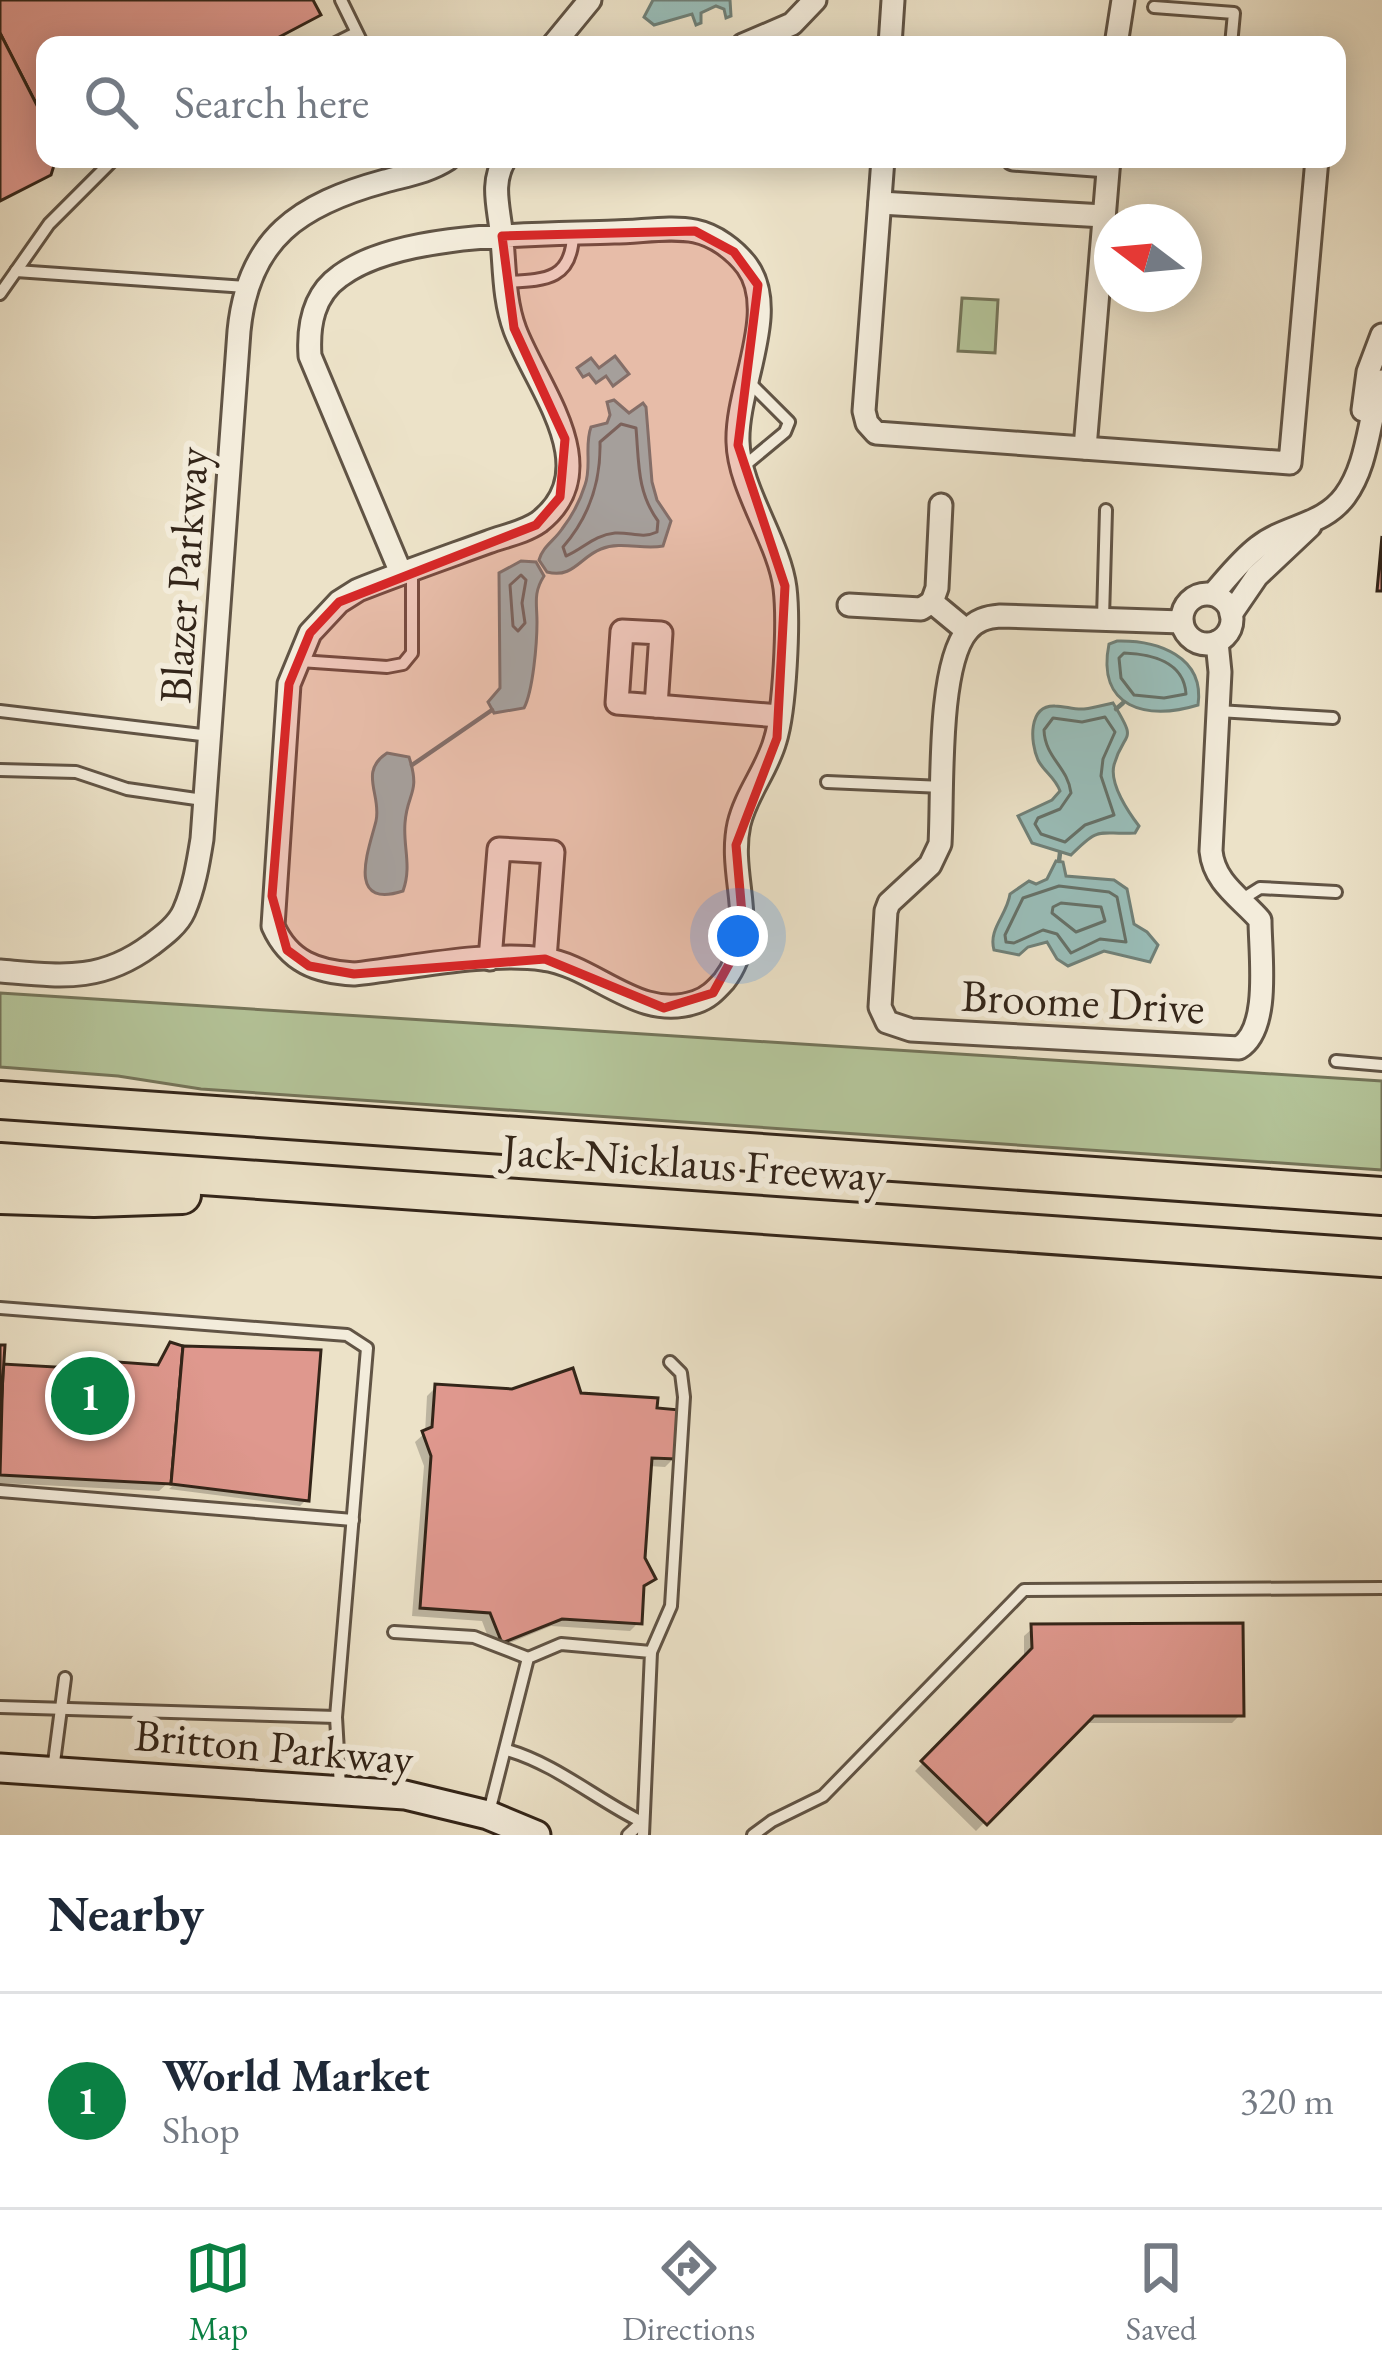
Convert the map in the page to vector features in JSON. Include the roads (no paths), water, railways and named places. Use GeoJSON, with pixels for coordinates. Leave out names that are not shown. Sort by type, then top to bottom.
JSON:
{"type":"FeatureCollection","features":[{"type":"Feature","properties":{"kind":"highway","name":"Jack Nicklaus Freeway"},"geometry":{"type":"LineString","coordinates":[[0,1100],[1382,1196]]}},
{"type":"Feature","properties":{"kind":"highway","name":"Jack Nicklaus Freeway"},"geometry":{"type":"LineString","coordinates":[[0,1162],[1382,1258]]}},
{"type":"Feature","properties":{"kind":"highway"},"geometry":{"type":"LineString","coordinates":[[0,1195],[94,1198],[383,1189]]}},
{"type":"Feature","properties":{"kind":"main road","name":"Britton Parkway"},"geometry":{"type":"LineString","coordinates":[[0,1768],[405,1795],[488,1815],[536,1835]]}},
{"type":"Feature","properties":{"kind":"street"},"geometry":{"type":"LineString","coordinates":[[560,36],[590,0]]}},
{"type":"Feature","properties":{"kind":"street"},"geometry":{"type":"LineString","coordinates":[[764,36],[792,24],[815,0]]}},
{"type":"Feature","properties":{"kind":"street"},"geometry":{"type":"LineString","coordinates":[[891,36],[893,0]]}},
{"type":"Feature","properties":{"kind":"street"},"geometry":{"type":"LineString","coordinates":[[1110,0],[1116,36]]}},
{"type":"Feature","properties":{"kind":"street"},"geometry":{"type":"LineString","coordinates":[[1119,36],[1123,0]]}},
{"type":"Feature","properties":{"kind":"street","name":"Blazer Parkway"},"geometry":{"type":"LineString","coordinates":[[0,971],[69,976],[100,973],[134,958],[182,917],[196,875],[204,800],[246,287],[262,254],[287,224],[311,207],[420,168]]}},
{"type":"Feature","properties":{"kind":"street"},"geometry":{"type":"LineString","coordinates":[[406,571],[310,356],[313,312],[339,276],[404,249],[502,236],[695,231],[734,252],[758,285],[762,308],[738,446],[785,586],[777,738],[748,798],[736,845],[744,938],[735,967],[713,994],[682,1006],[648,1004],[545,959],[490,958],[331,973],[309,967],[279,939],[273,926],[289,684],[310,633],[339,602],[406,571],[536,525],[567,480],[565,439],[514,328],[505,282],[502,236],[495,179],[500,168]]}},
{"type":"Feature","properties":{"kind":"street"},"geometry":{"type":"LineString","coordinates":[[882,168],[863,411],[876,433],[1290,463],[1316,168]]}},
{"type":"Feature","properties":{"kind":"street"},"geometry":{"type":"LineString","coordinates":[[1105,204],[1108,168]]}},
{"type":"Feature","properties":{"kind":"street"},"geometry":{"type":"LineString","coordinates":[[880,202],[1094,216]]}},
{"type":"Feature","properties":{"kind":"street"},"geometry":{"type":"LineString","coordinates":[[1085,448],[1096,312]]}},
{"type":"Feature","properties":{"kind":"street"},"geometry":{"type":"LineString","coordinates":[[1368,428],[1364,399],[1371,360],[1382,335]]}},
{"type":"Feature","properties":{"kind":"street"},"geometry":{"type":"LineString","coordinates":[[1231,614],[1257,576],[1345,496],[1359,472],[1382,382]]}},
{"type":"Feature","properties":{"kind":"street"},"geometry":{"type":"LineString","coordinates":[[849,605],[921,609],[932,602],[937,588],[941,505]]}},
{"type":"Feature","properties":{"kind":"street"},"geometry":{"type":"LineString","coordinates":[[1182,622],[1190,599],[1213,594],[1258,546],[1315,522]]}},
{"type":"Feature","properties":{"kind":"street"},"geometry":{"type":"LineString","coordinates":[[1182,622],[1194,640],[1217,642],[1229,631],[1231,614],[1228,605],[1213,594]]}},
{"type":"Feature","properties":{"kind":"street"},"geometry":{"type":"LineString","coordinates":[[932,602],[967,632]]}},
{"type":"Feature","properties":{"kind":"street"},"geometry":{"type":"LineString","coordinates":[[943,787],[950,670],[967,632],[981,620],[1000,616],[1182,622]]}},
{"type":"Feature","properties":{"kind":"street"},"geometry":{"type":"LineString","coordinates":[[1217,642],[1213,868],[1241,900]]}},
{"type":"Feature","properties":{"kind":"street"},"geometry":{"type":"LineString","coordinates":[[656,706],[779,716]]}},
{"type":"Feature","properties":{"kind":"street","name":"Broome Drive"},"geometry":{"type":"LineString","coordinates":[[943,787],[936,856],[886,911],[880,1007],[887,1022],[911,1030],[1239,1048],[1249,1042],[1260,1019],[1261,920],[1241,900]]}},
{"type":"Feature","properties":{"kind":"street"},"geometry":{"type":"LineString","coordinates":[[490,958],[499,849],[553,852],[545,959]]}},
{"type":"Feature","properties":{"kind":"lane"},"geometry":{"type":"LineString","coordinates":[[341,0],[359,36]]}},
{"type":"Feature","properties":{"kind":"lane"},"geometry":{"type":"LineString","coordinates":[[1154,7],[1234,13],[1233,36]]}},
{"type":"Feature","properties":{"kind":"lane"},"geometry":{"type":"LineString","coordinates":[[0,294],[49,224],[105,168]]}},
{"type":"Feature","properties":{"kind":"lane"},"geometry":{"type":"LineString","coordinates":[[505,282],[542,280],[563,269],[572,249],[572,234]]}},
{"type":"Feature","properties":{"kind":"lane"},"geometry":{"type":"LineString","coordinates":[[16,271],[246,287]]}},
{"type":"Feature","properties":{"kind":"lane"},"geometry":{"type":"LineString","coordinates":[[744,466],[785,431],[789,422],[746,379]]}},
{"type":"Feature","properties":{"kind":"lane"},"geometry":{"type":"LineString","coordinates":[[1103,618],[1106,510]]}},
{"type":"Feature","properties":{"kind":"lane"},"geometry":{"type":"LineString","coordinates":[[297,661],[403,664],[412,653],[406,571]]}},
{"type":"Feature","properties":{"kind":"lane"},"geometry":{"type":"LineString","coordinates":[[0,710],[210,736]]}},
{"type":"Feature","properties":{"kind":"lane"},"geometry":{"type":"LineString","coordinates":[[1218,711],[1333,718]]}},
{"type":"Feature","properties":{"kind":"lane"},"geometry":{"type":"LineString","coordinates":[[0,770],[76,772],[127,789],[204,800]]}},
{"type":"Feature","properties":{"kind":"lane"},"geometry":{"type":"LineString","coordinates":[[827,782],[943,787]]}},
{"type":"Feature","properties":{"kind":"lane"},"geometry":{"type":"LineString","coordinates":[[1241,900],[1260,888],[1336,892]]}},
{"type":"Feature","properties":{"kind":"lane"},"geometry":{"type":"LineString","coordinates":[[1336,1061],[1382,1065]]}},
{"type":"Feature","properties":{"kind":"lane"},"geometry":{"type":"LineString","coordinates":[[0,1308],[347,1335],[368,1348],[336,1718],[340,1789]]}},
{"type":"Feature","properties":{"kind":"lane"},"geometry":{"type":"LineString","coordinates":[[642,1829],[651,1652],[671,1606],[684,1397],[681,1373],[670,1362]]}},
{"type":"Feature","properties":{"kind":"lane"},"geometry":{"type":"LineString","coordinates":[[0,1491],[352,1520]]}},
{"type":"Feature","properties":{"kind":"lane"},"geometry":{"type":"LineString","coordinates":[[753,1835],[823,1796],[1024,1590],[1382,1588]]}},
{"type":"Feature","properties":{"kind":"lane"},"geometry":{"type":"LineString","coordinates":[[394,1633],[474,1637],[528,1658],[561,1644],[651,1652]]}},
{"type":"Feature","properties":{"kind":"lane"},"geometry":{"type":"LineString","coordinates":[[488,1815],[528,1658]]}},
{"type":"Feature","properties":{"kind":"lane"},"geometry":{"type":"LineString","coordinates":[[53,1772],[65,1678]]}},
{"type":"Feature","properties":{"kind":"lane"},"geometry":{"type":"LineString","coordinates":[[0,1707],[336,1718]]}},
{"type":"Feature","properties":{"kind":"lane"},"geometry":{"type":"LineString","coordinates":[[507,1750],[543,1763],[642,1829]]}},
{"type":"Feature","properties":{"kind":"lane"},"geometry":{"type":"LineString","coordinates":[[628,1835],[642,1829]]}},
{"type":"Feature","properties":{"kind":"water"},"geometry":{"type":"Polygon","coordinates":[[[653,0],[730,0],[731,16],[726,18],[724,9],[716,6],[701,13],[701,23],[696,25],[692,14],[654,25],[644,17],[653,0]]]}},
{"type":"Feature","properties":{"kind":"water"},"geometry":{"type":"Polygon","coordinates":[[[615,356],[629,374],[613,386],[606,376],[596,383],[577,368],[591,358],[599,368],[615,356]]]}},
{"type":"Feature","properties":{"kind":"water"},"geometry":{"type":"Polygon","coordinates":[[[614,400],[629,413],[643,403],[646,407],[652,482],[671,521],[663,546],[609,547],[570,570],[547,572],[539,560],[578,503],[587,478],[591,427],[607,423],[607,402],[614,400]]]}},
{"type":"Feature","properties":{"kind":"water"},"geometry":{"type":"Polygon","coordinates":[[[521,561],[536,562],[544,576],[537,593],[532,679],[524,708],[494,713],[488,702],[500,688],[499,573],[521,561]]]}},
{"type":"Feature","properties":{"kind":"water"},"geometry":{"type":"Polygon","coordinates":[[[1109,644],[1148,644],[1175,654],[1194,674],[1198,705],[1144,710],[1118,696],[1107,666],[1109,644]]]}},
{"type":"Feature","properties":{"kind":"water"},"geometry":{"type":"Polygon","coordinates":[[[1113,703],[1127,732],[1114,765],[1114,781],[1139,826],[1135,833],[1094,835],[1071,855],[1032,843],[1018,816],[1052,800],[1060,791],[1035,752],[1033,735],[1040,711],[1113,703]]]}},
{"type":"Feature","properties":{"kind":"water"},"geometry":{"type":"Polygon","coordinates":[[[387,753],[409,757],[414,786],[405,823],[406,882],[403,891],[385,894],[373,892],[365,872],[377,811],[372,776],[378,760],[387,753]]]}},
{"type":"Feature","properties":{"kind":"water"},"geometry":{"type":"Polygon","coordinates":[[[1056,861],[1063,862],[1066,876],[1114,880],[1127,889],[1134,924],[1158,945],[1150,962],[1104,951],[1068,966],[1057,959],[1047,942],[1019,955],[994,950],[994,935],[1010,894],[1029,881],[1036,884],[1047,879],[1056,861]]]}},
{"type":"Feature","properties":{"kind":"waterway"},"geometry":{"type":"LineString","coordinates":[[1116,709],[1123,703]]}},
{"type":"Feature","properties":{"kind":"waterway"},"geometry":{"type":"LineString","coordinates":[[412,765],[492,710]]}},
{"type":"Feature","properties":{"kind":"waterway"},"geometry":{"type":"LineString","coordinates":[[1059,861],[1060,853]]}},
{"type":"Feature","properties":{"kind":"place","name":"World Market"},"geometry":{"type":"Point","coordinates":[90,1396]}}]}
